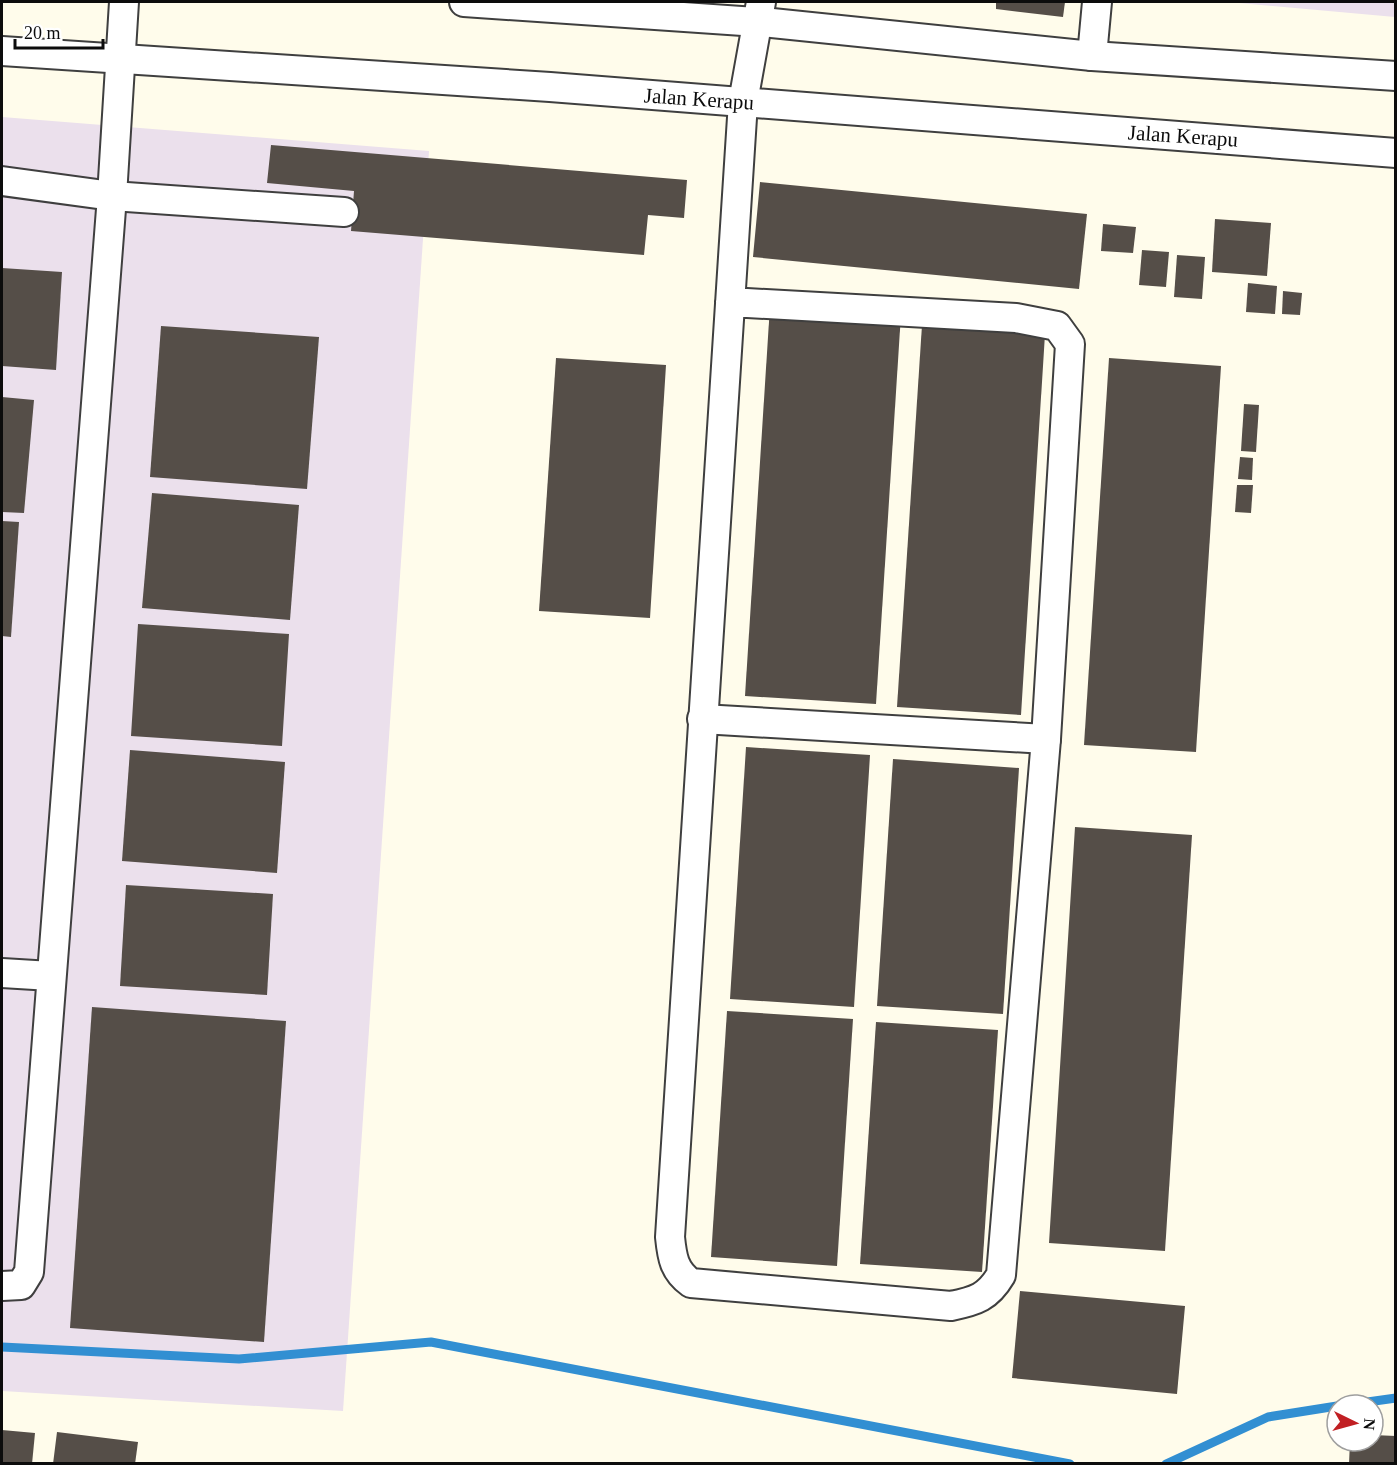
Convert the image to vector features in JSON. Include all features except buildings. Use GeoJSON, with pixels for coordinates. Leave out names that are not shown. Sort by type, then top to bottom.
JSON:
{"type":"FeatureCollection","features":[{"type":"Feature","properties":{"kind":"street"},"geometry":{"type":"LineString","coordinates":[[2,1286],[21,1286],[29,1272],[112,196],[124,2]]}},
{"type":"Feature","properties":{"kind":"street"},"geometry":{"type":"LineString","coordinates":[[464,2],[758,12],[1092,56],[1395,76]]}},
{"type":"Feature","properties":{"kind":"street"},"geometry":{"type":"LineString","coordinates":[[1092,56],[1097,2]]}},
{"type":"Feature","properties":{"kind":"street"},"geometry":{"type":"LineString","coordinates":[[730,302],[1016,318],[1057,326],[1070,344],[1047,739],[1001,1275],[992,1291],[978,1301],[951,1306],[691,1283],[679,1275],[673,1258],[670,1237],[702,719],[743,102],[758,12]]}},
{"type":"Feature","properties":{"kind":"street","name":"Jalan Kerapu"},"geometry":{"type":"LineString","coordinates":[[2,51],[743,102],[1395,153]]}},
{"type":"Feature","properties":{"kind":"street"},"geometry":{"type":"LineString","coordinates":[[2,181],[112,196],[344,212]]}},
{"type":"Feature","properties":{"kind":"street"},"geometry":{"type":"LineString","coordinates":[[702,719],[1047,739]]}},
{"type":"Feature","properties":{"kind":"street"},"geometry":{"type":"LineString","coordinates":[[2,973],[51,976]]}},
{"type":"Feature","properties":{"kind":"shaded area"},"geometry":{"type":"Polygon","coordinates":[[[1228,2],[1395,2],[1395,17],[1228,2]]]}},
{"type":"Feature","properties":{"kind":"shaded area"},"geometry":{"type":"Polygon","coordinates":[[[2,117],[429,151],[343,1411],[2,1391],[2,117]]]}},
{"type":"Feature","properties":{"kind":"waterway"},"geometry":{"type":"LineString","coordinates":[[2,1347],[239,1359],[431,1342],[1070,1464]]}},
{"type":"Feature","properties":{"kind":"waterway"},"geometry":{"type":"LineString","coordinates":[[1385,1400],[1396,1398]]}},
{"type":"Feature","properties":{"kind":"waterway"},"geometry":{"type":"LineString","coordinates":[[1166,1464],[1268,1417],[1325,1408]]}}]}
